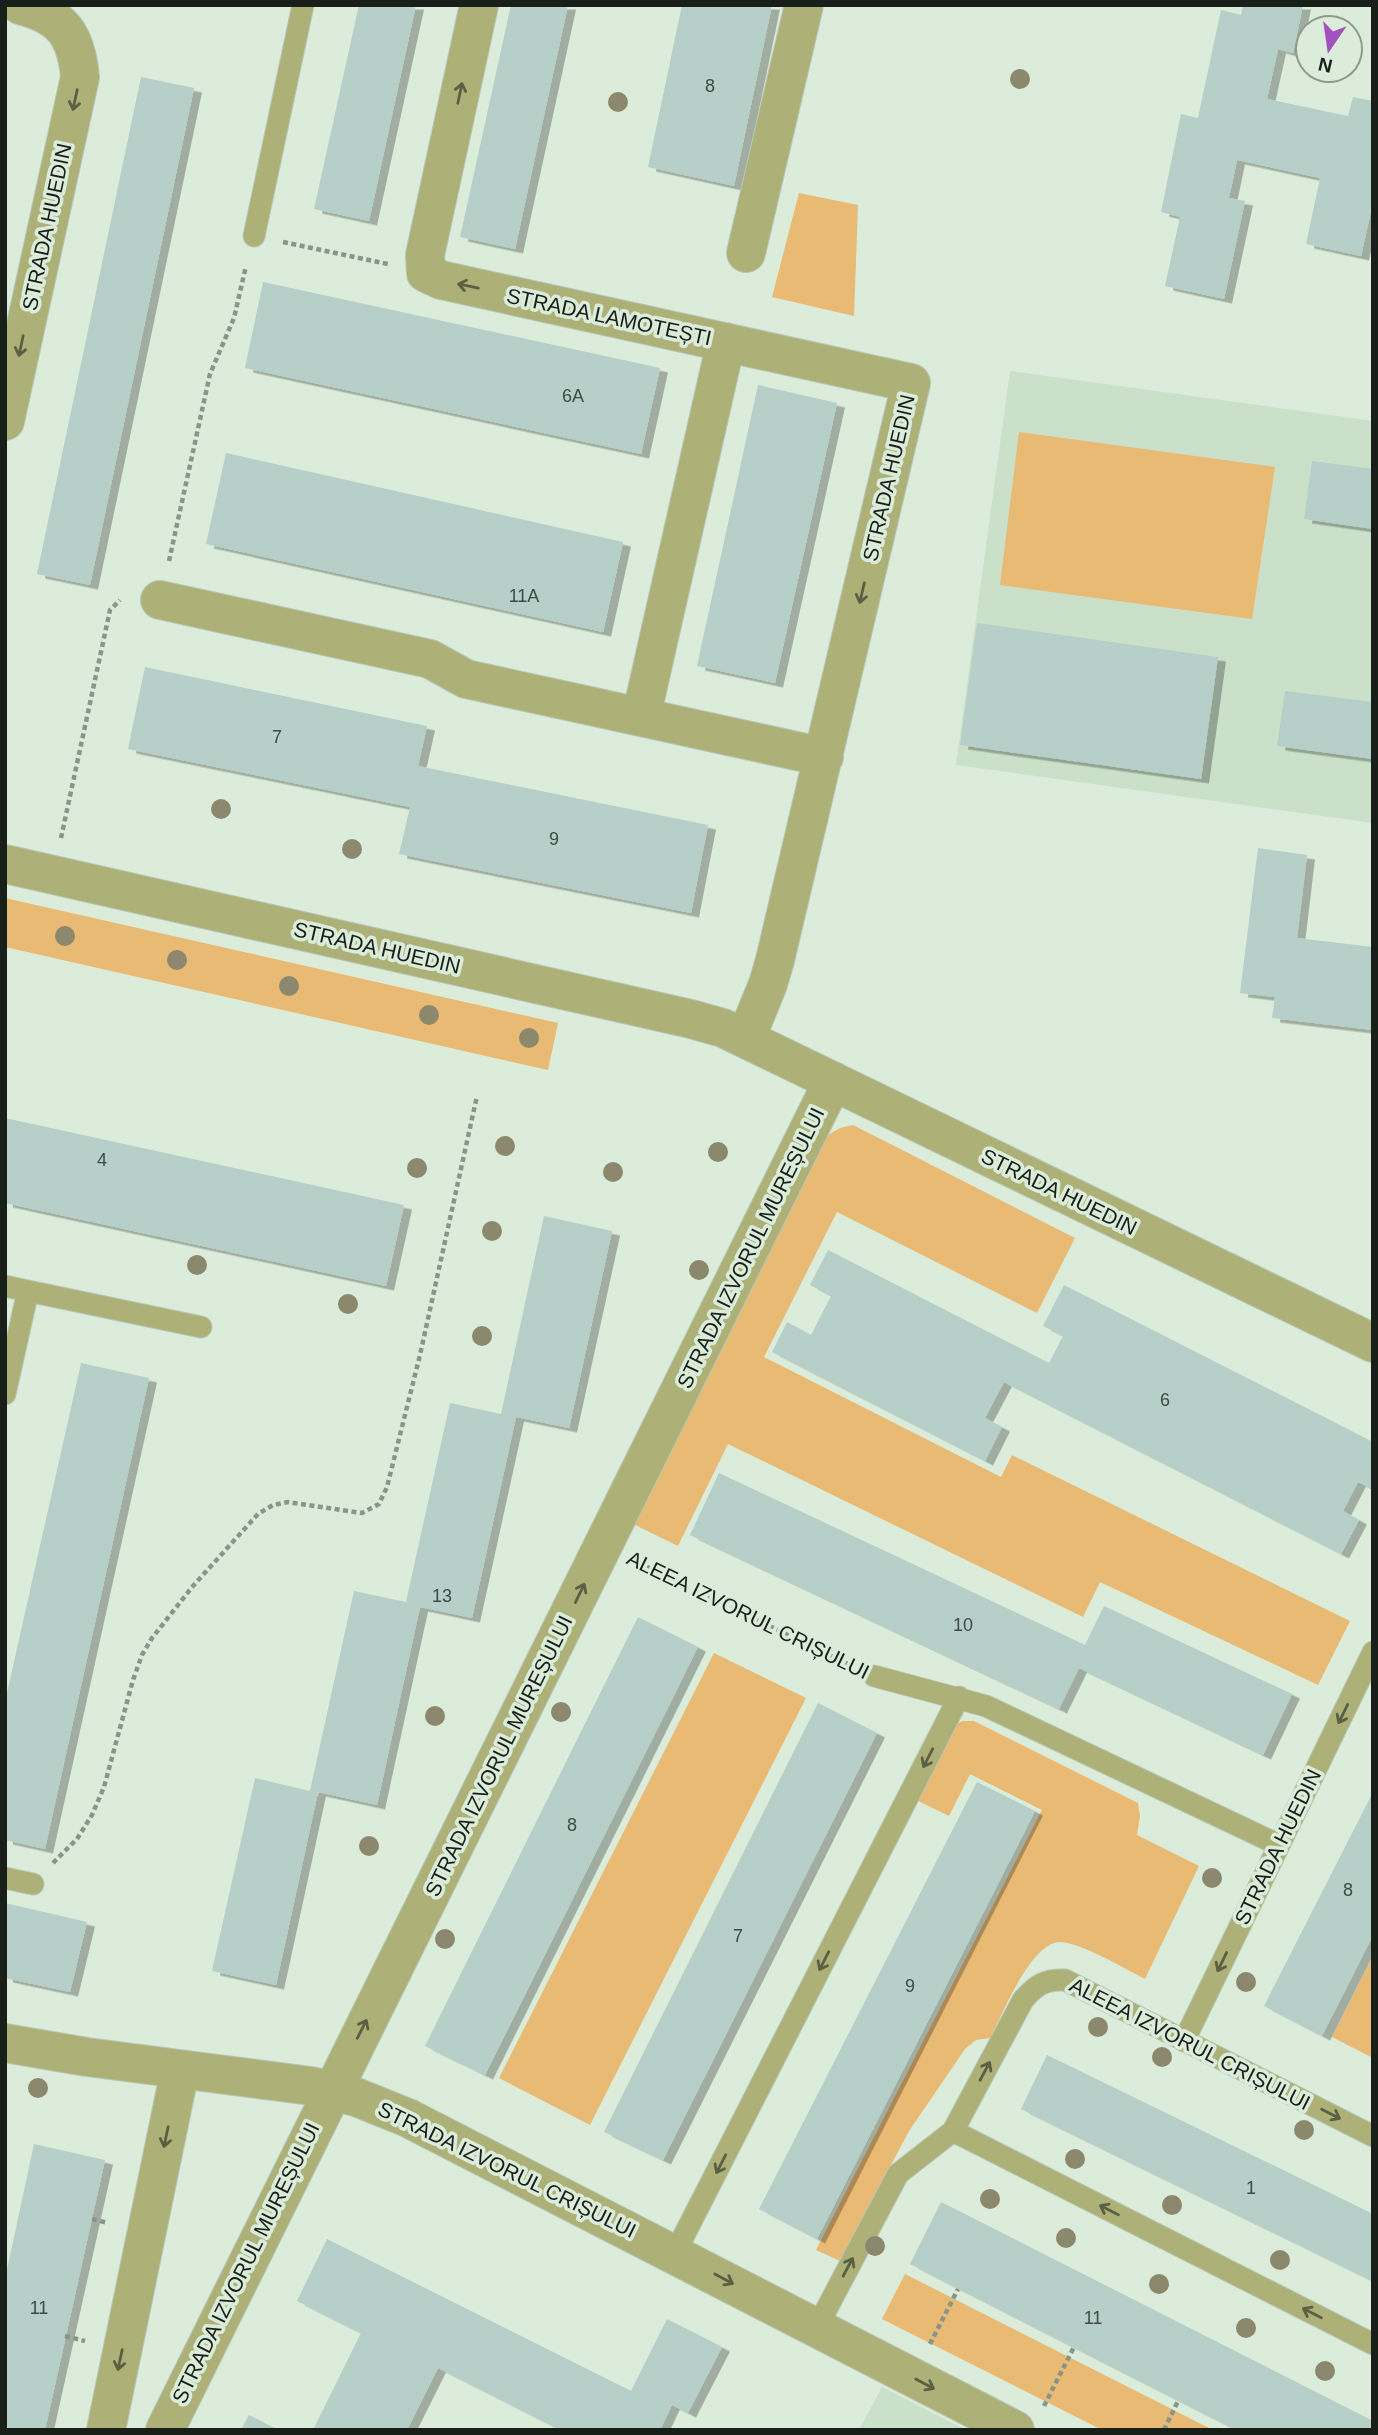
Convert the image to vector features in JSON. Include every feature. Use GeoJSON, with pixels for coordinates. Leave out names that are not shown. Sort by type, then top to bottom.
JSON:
{"type":"FeatureCollection","features":[{"type":"Feature","properties":{"kind":"street","name":"STRADA HUEDIN"},"geometry":{"type":"LineString","coordinates":[[5,421],[80,77],[78,54],[69,34],[49,15],[20,5]]}},
{"type":"Feature","properties":{"kind":"street"},"geometry":{"type":"LineString","coordinates":[[426,273],[425,255],[479,5]]}},
{"type":"Feature","properties":{"kind":"street"},"geometry":{"type":"LineString","coordinates":[[746,253],[804,5]]}},
{"type":"Feature","properties":{"kind":"street","name":"STRADA LAMOTEȘTI"},"geometry":{"type":"LineString","coordinates":[[426,273],[441,280],[726,342],[642,717]]}},
{"type":"Feature","properties":{"kind":"street","name":"STRADA HUEDIN"},"geometry":{"type":"LineString","coordinates":[[726,342],[911,383],[775,960],[746,1038]]}},
{"type":"Feature","properties":{"kind":"street"},"geometry":{"type":"LineString","coordinates":[[160,600],[430,659],[466,680],[824,757]]}},
{"type":"Feature","properties":{"kind":"street","name":"STRADA HUEDIN"},"geometry":{"type":"LineString","coordinates":[[5,864],[723,1028],[1373,1343]]}},
{"type":"Feature","properties":{"kind":"street","name":"STRADA IZVORUL MUREȘULUI"},"geometry":{"type":"LineString","coordinates":[[164,2430],[833,1081]]}},
{"type":"Feature","properties":{"kind":"street","name":"STRADA IZVORUL CRIȘULUI"},"geometry":{"type":"LineString","coordinates":[[5,2043],[36,2050],[331,2090],[356,2097],[408,2118],[914,2377],[1026,2424]]}},
{"type":"Feature","properties":{"kind":"street"},"geometry":{"type":"LineString","coordinates":[[106,2430],[180,2070]]}},
{"type":"Feature","properties":{"kind":"lane"},"geometry":{"type":"LineString","coordinates":[[254,236],[303,5]]}},
{"type":"Feature","properties":{"kind":"lane"},"geometry":{"type":"LineString","coordinates":[[5,1286],[201,1327]]}},
{"type":"Feature","properties":{"kind":"lane"},"geometry":{"type":"LineString","coordinates":[[5,1394],[28,1291]]}},
{"type":"Feature","properties":{"kind":"lane","name":"STRADA HUEDIN"},"geometry":{"type":"LineString","coordinates":[[1184,2041],[1373,1652]]}},
{"type":"Feature","properties":{"kind":"lane","name":"ALEEA IZVORUL CRIȘULUI"},"geometry":{"type":"LineString","coordinates":[[874,1676],[986,1706],[1279,1845]]}},
{"type":"Feature","properties":{"kind":"lane"},"geometry":{"type":"LineString","coordinates":[[675,2253],[958,1697]]}},
{"type":"Feature","properties":{"kind":"lane"},"geometry":{"type":"LineString","coordinates":[[5,1878],[33,1884]]}},
{"type":"Feature","properties":{"kind":"lane","name":"ALEEA IZVORUL CRIȘULUI"},"geometry":{"type":"LineString","coordinates":[[817,2327],[898,2174],[953,2131],[1023,2000],[1035,1987],[1049,1979],[1065,1980],[1373,2136]]}},
{"type":"Feature","properties":{"kind":"lane"},"geometry":{"type":"LineString","coordinates":[[953,2131],[1373,2344]]}},
{"type":"Feature","properties":{"kind":"path"},"geometry":{"type":"LineString","coordinates":[[53,875],[110,610],[122,597],[160,600],[210,374],[234,318],[254,236],[426,273]]}},
{"type":"Feature","properties":{"kind":"path"},"geometry":{"type":"LineString","coordinates":[[33,1884],[77,1839],[92,1815],[104,1787],[133,1680],[142,1655],[152,1638],[258,1514],[272,1505],[288,1502],[362,1513],[379,1504],[387,1487],[414,1382],[477,1096]]}},
{"type":"Feature","properties":{"kind":"path","name":"ALEEA IZVORUL CRIȘULUI"},"geometry":{"type":"LineString","coordinates":[[603,1546],[874,1676]]}},
{"type":"Feature","properties":{"kind":"path"},"geometry":{"type":"LineString","coordinates":[[914,2377],[958,2289]]}},
{"type":"Feature","properties":{"kind":"path"},"geometry":{"type":"LineString","coordinates":[[1026,2424],[1074,2347]]}},
{"type":"Feature","properties":{"kind":"path"},"geometry":{"type":"LineString","coordinates":[[1164,2430],[1178,2401]]}},
{"type":"Feature","properties":{"kind":"shaded area"},"geometry":{"type":"Polygon","coordinates":[[[799,193],[858,205],[854,316],[772,297],[799,193]]]}},
{"type":"Feature","properties":{"kind":"shaded area"},"geometry":{"type":"Polygon","coordinates":[[[1010,371],[1373,421],[1373,823],[956,765],[1010,371]]]}},
{"type":"Feature","properties":{"kind":"shaded area"},"geometry":{"type":"Polygon","coordinates":[[[1019,432],[1275,467],[1252,619],[1000,585],[1019,432]]]}},
{"type":"Feature","properties":{"kind":"shaded area"},"geometry":{"type":"Polygon","coordinates":[[[5,898],[558,1023],[548,1070],[5,947],[5,898]]]}},
{"type":"Feature","properties":{"kind":"shaded area"},"geometry":{"type":"Polygon","coordinates":[[[853,1125],[1075,1238],[1037,1313],[837,1212],[764,1357],[1001,1477],[1012,1455],[1350,1621],[1318,1685],[1100,1582],[1083,1617],[728,1444],[678,1546],[633,1524],[828,1135],[853,1125]]]}},
{"type":"Feature","properties":{"kind":"shaded area"},"geometry":{"type":"Polygon","coordinates":[[[714,1653],[806,1698],[590,2125],[499,2078],[714,1653]]]}},
{"type":"Feature","properties":{"kind":"shaded area"},"geometry":{"type":"Polygon","coordinates":[[[962,1721],[974,1721],[1138,1803],[1140,1816],[1137,1835],[1199,1866],[1145,1979],[1070,1943],[1050,1945],[1039,1953],[1019,1981],[990,2038],[976,2040],[965,2049],[909,2131],[840,2261],[816,2250],[1042,1810],[970,1774],[949,1816],[916,1800],[954,1726],[962,1721]]]}},
{"type":"Feature","properties":{"kind":"shaded area"},"geometry":{"type":"Polygon","coordinates":[[[1373,1956],[1373,2058],[1332,2037],[1373,1956]]]}},
{"type":"Feature","properties":{"kind":"shaded area"},"geometry":{"type":"Polygon","coordinates":[[[905,2274],[1213,2430],[1102,2430],[882,2319],[905,2274]]]}},
{"type":"Feature","properties":{"kind":"shaded area"},"geometry":{"type":"Polygon","coordinates":[[[882,2387],[966,2430],[859,2430],[882,2387]]]}},
{"type":"Feature","properties":{"kind":"building"},"geometry":{"type":"Polygon","coordinates":[[[359,5],[416,5],[369,221],[314,209],[359,5]]]}},
{"type":"Feature","properties":{"kind":"building"},"geometry":{"type":"Polygon","coordinates":[[[511,5],[568,5],[515,249],[460,237],[511,5]]]}},
{"type":"Feature","properties":{"kind":"building"},"geometry":{"type":"Polygon","coordinates":[[[682,5],[772,5],[734,186],[648,167],[682,5]]]}},
{"type":"Feature","properties":{"kind":"building"},"geometry":{"type":"Polygon","coordinates":[[[1243,5],[1303,5],[1301,14],[1294,14],[1293,53],[1278,49],[1267,99],[1348,116],[1353,97],[1373,101],[1373,202],[1361,256],[1306,244],[1320,178],[1237,160],[1229,198],[1245,201],[1224,299],[1165,286],[1180,217],[1161,212],[1181,114],[1198,118],[1221,10],[1241,15],[1243,5]]]}},
{"type":"Feature","properties":{"kind":"building"},"geometry":{"type":"Polygon","coordinates":[[[141,77],[194,88],[90,585],[37,574],[141,77]]]}},
{"type":"Feature","properties":{"kind":"building"},"geometry":{"type":"Polygon","coordinates":[[[263,282],[660,368],[641,454],[245,368],[263,282]]]}},
{"type":"Feature","properties":{"kind":"building"},"geometry":{"type":"Polygon","coordinates":[[[758,385],[837,403],[775,683],[697,666],[758,385]]]}},
{"type":"Feature","properties":{"kind":"building"},"geometry":{"type":"Polygon","coordinates":[[[226,453],[623,542],[603,632],[206,544],[226,453]]]}},
{"type":"Feature","properties":{"kind":"building"},"geometry":{"type":"Polygon","coordinates":[[[1312,461],[1373,469],[1373,529],[1304,519],[1312,461]]]}},
{"type":"Feature","properties":{"kind":"building"},"geometry":{"type":"Polygon","coordinates":[[[977,623],[1218,657],[1201,779],[960,745],[977,623]]]}},
{"type":"Feature","properties":{"kind":"building"},"geometry":{"type":"Polygon","coordinates":[[[145,667],[427,726],[418,766],[708,825],[691,913],[399,854],[410,807],[128,749],[145,667]]]}},
{"type":"Feature","properties":{"kind":"building"},"geometry":{"type":"Polygon","coordinates":[[[1285,691],[1373,702],[1373,759],[1277,746],[1285,691]]]}},
{"type":"Feature","properties":{"kind":"building"},"geometry":{"type":"Polygon","coordinates":[[[1258,848],[1307,855],[1297,938],[1373,947],[1373,1030],[1272,1018],[1275,997],[1240,993],[1258,848]]]}},
{"type":"Feature","properties":{"kind":"building"},"geometry":{"type":"Polygon","coordinates":[[[5,1118],[404,1205],[386,1286],[5,1203],[5,1118]]]}},
{"type":"Feature","properties":{"kind":"building"},"geometry":{"type":"Polygon","coordinates":[[[544,1216],[612,1231],[569,1428],[516,1417],[472,1618],[420,1607],[377,1805],[318,1792],[276,1985],[212,1971],[255,1778],[310,1791],[354,1591],[406,1602],[450,1403],[501,1414],[544,1216]]]}},
{"type":"Feature","properties":{"kind":"building"},"geometry":{"type":"Polygon","coordinates":[[[828,1250],[1049,1363],[1063,1336],[1043,1326],[1064,1285],[1373,1442],[1373,1489],[1358,1482],[1343,1511],[1359,1520],[1341,1554],[1004,1382],[985,1418],[1002,1427],[985,1461],[772,1352],[787,1322],[811,1335],[831,1296],[810,1285],[828,1250]]]}},
{"type":"Feature","properties":{"kind":"building"},"geometry":{"type":"Polygon","coordinates":[[[81,1363],[149,1378],[45,1849],[5,1840],[5,1702],[81,1363]]]}},
{"type":"Feature","properties":{"kind":"building"},"geometry":{"type":"Polygon","coordinates":[[[719,1473],[1085,1645],[1104,1606],[1292,1694],[1263,1755],[1079,1668],[1059,1709],[690,1535],[719,1473]]]}},
{"type":"Feature","properties":{"kind":"building"},"geometry":{"type":"Polygon","coordinates":[[[638,1617],[698,1647],[485,2075],[425,2046],[638,1617]]]}},
{"type":"Feature","properties":{"kind":"building"},"geometry":{"type":"Polygon","coordinates":[[[818,1703],[877,1733],[663,2160],[604,2132],[818,1703]]]}},
{"type":"Feature","properties":{"kind":"building"},"geometry":{"type":"Polygon","coordinates":[[[977,1782],[1035,1811],[817,2239],[759,2209],[977,1782]]]}},
{"type":"Feature","properties":{"kind":"building"},"geometry":{"type":"Polygon","coordinates":[[[1373,1792],[1373,1935],[1322,2036],[1264,2006],[1373,1792]]]}},
{"type":"Feature","properties":{"kind":"building"},"geometry":{"type":"Polygon","coordinates":[[[5,1903],[87,1922],[70,1992],[5,1978],[5,1903]]]}},
{"type":"Feature","properties":{"kind":"building"},"geometry":{"type":"Polygon","coordinates":[[[1047,2055],[1373,2214],[1373,2281],[1021,2109],[1047,2055]]]}},
{"type":"Feature","properties":{"kind":"building"},"geometry":{"type":"Polygon","coordinates":[[[34,2144],[105,2160],[45,2430],[5,2430],[5,2279],[34,2144]]]}},
{"type":"Feature","properties":{"kind":"building"},"geometry":{"type":"Polygon","coordinates":[[[941,2202],[1373,2421],[1373,2430],[1236,2430],[910,2264],[941,2202]]]}},
{"type":"Feature","properties":{"kind":"building"},"geometry":{"type":"Polygon","coordinates":[[[327,2239],[631,2391],[667,2319],[722,2347],[688,2413],[672,2405],[660,2430],[561,2430],[438,2368],[407,2430],[313,2430],[361,2333],[297,2301],[327,2239]]]}},
{"type":"Feature","properties":{"kind":"building"},"geometry":{"type":"Polygon","coordinates":[[[249,2415],[278,2430],[241,2430],[249,2415]]]}}]}
